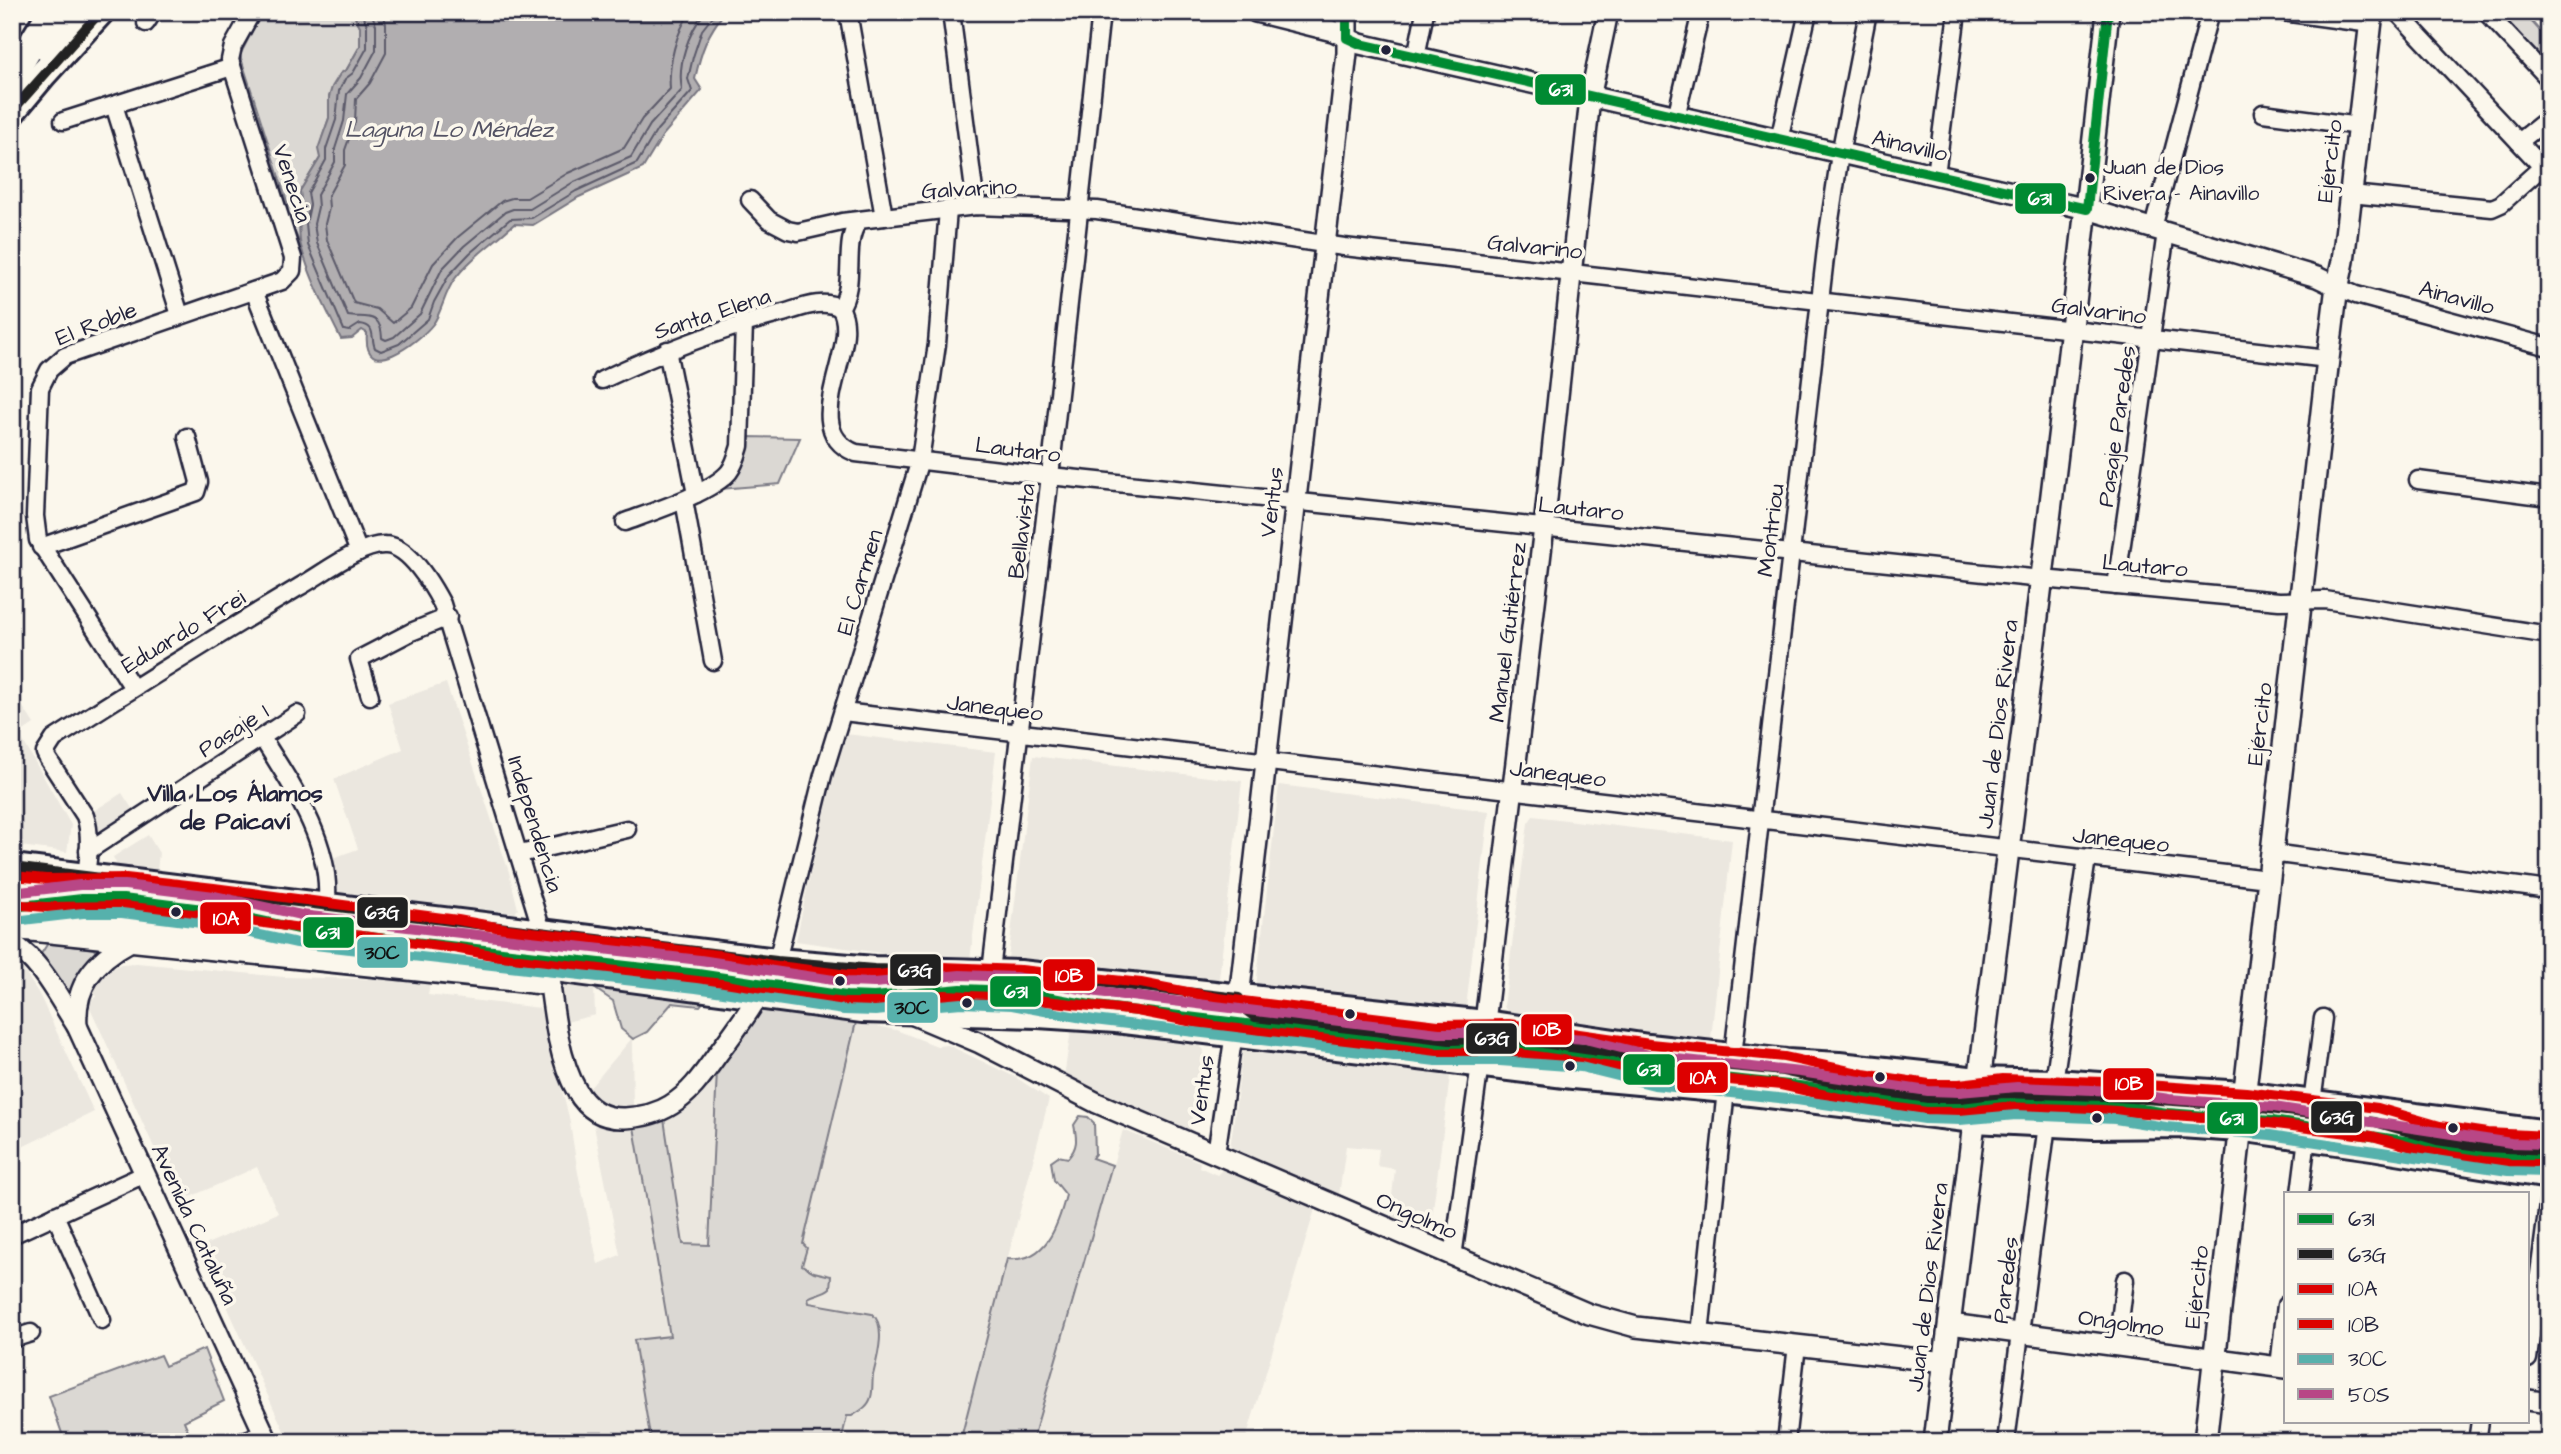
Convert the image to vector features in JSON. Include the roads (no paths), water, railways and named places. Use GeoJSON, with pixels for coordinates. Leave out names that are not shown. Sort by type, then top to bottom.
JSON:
{"type":"FeatureCollection","features":[{"type":"Feature","properties":{"kind":"highway"},"geometry":{"type":"LineString","coordinates":[[12,76],[50,12]]}},
{"type":"Feature","properties":{"kind":"highway"},"geometry":{"type":"LineString","coordinates":[[12,111],[71,12]]}},
{"type":"Feature","properties":{"kind":"highway"},"geometry":{"type":"LineString","coordinates":[[12,111],[100,12]]}},
{"type":"Feature","properties":{"kind":"main road","name":"Juan de Dios Rivera"},"geometry":{"type":"LineString","coordinates":[[1936,1442],[1978,1080],[2073,329],[2108,12]]}},
{"type":"Feature","properties":{"kind":"main road","name":"Ejército"},"geometry":{"type":"LineString","coordinates":[[2205,1442],[2328,359],[2372,18]]}},
{"type":"Feature","properties":{"kind":"main road"},"geometry":{"type":"LineString","coordinates":[[12,867],[777,961],[874,969],[991,971],[1485,1023],[1649,1047],[1733,1056],[1978,1080],[2243,1094],[2549,1133]]}},
{"type":"Feature","properties":{"kind":"main road"},"geometry":{"type":"LineString","coordinates":[[12,907],[550,977],[760,996],[845,1009],[1063,1016],[1234,1033],[1573,1076],[1726,1090],[1974,1121],[2181,1125],[2239,1129],[2549,1176]]}},
{"type":"Feature","properties":{"kind":"street"},"geometry":{"type":"LineString","coordinates":[[63,121],[232,67],[230,54],[252,12]]}},
{"type":"Feature","properties":{"kind":"street"},"geometry":{"type":"LineString","coordinates":[[848,12],[884,216]]}},
{"type":"Feature","properties":{"kind":"street"},"geometry":{"type":"LineString","coordinates":[[951,12],[976,206]]}},
{"type":"Feature","properties":{"kind":"street","name":"Bellavista"},"geometry":{"type":"LineString","coordinates":[[991,971],[1050,476],[1101,12]]}},
{"type":"Feature","properties":{"kind":"street","name":"Ainavillo"},"geometry":{"type":"LineString","coordinates":[[1255,12],[1333,31],[1360,44],[2087,209],[2318,278],[2356,295],[2549,347]]}},
{"type":"Feature","properties":{"kind":"street","name":"Ventus"},"geometry":{"type":"LineString","coordinates":[[1239,998],[1325,244],[1347,38],[1347,12]]}},
{"type":"Feature","properties":{"kind":"street"},"geometry":{"type":"LineString","coordinates":[[1416,57],[1425,12]]}},
{"type":"Feature","properties":{"kind":"street","name":"Manuel Gutiérrez"},"geometry":{"type":"LineString","coordinates":[[1453,1257],[1480,1064],[1513,791],[1590,98],[1608,12]]}},
{"type":"Feature","properties":{"kind":"street"},"geometry":{"type":"LineString","coordinates":[[1676,117],[1701,12]]}},
{"type":"Feature","properties":{"kind":"street"},"geometry":{"type":"LineString","coordinates":[[1779,140],[1808,12]]}},
{"type":"Feature","properties":{"kind":"street","name":"Montriou"},"geometry":{"type":"LineString","coordinates":[[1733,1056],[1820,300],[1840,154],[1868,12]]}},
{"type":"Feature","properties":{"kind":"street"},"geometry":{"type":"LineString","coordinates":[[1936,175],[1957,12]]}},
{"type":"Feature","properties":{"kind":"street","name":"Pasaje Paredes"},"geometry":{"type":"LineString","coordinates":[[2116,586],[2151,339],[2160,230],[2210,12]]}},
{"type":"Feature","properties":{"kind":"street"},"geometry":{"type":"LineString","coordinates":[[2283,12],[2372,18]]}},
{"type":"Feature","properties":{"kind":"street"},"geometry":{"type":"LineString","coordinates":[[2351,194],[2491,208],[2501,204],[2545,170],[2397,12]]}},
{"type":"Feature","properties":{"kind":"street"},"geometry":{"type":"LineString","coordinates":[[2486,12],[2549,79]]}},
{"type":"Feature","properties":{"kind":"street","name":"Venecia"},"geometry":{"type":"LineString","coordinates":[[232,67],[294,262],[286,279],[254,291]]}},
{"type":"Feature","properties":{"kind":"street"},"geometry":{"type":"LineString","coordinates":[[114,105],[180,315]]}},
{"type":"Feature","properties":{"kind":"street"},"geometry":{"type":"LineString","coordinates":[[2263,113],[2359,126]]}},
{"type":"Feature","properties":{"kind":"street"},"geometry":{"type":"LineString","coordinates":[[2519,142],[2549,118]]}},
{"type":"Feature","properties":{"kind":"street","name":"Galvarino"},"geometry":{"type":"LineString","coordinates":[[750,200],[769,220],[798,232],[842,222],[976,206],[1097,210],[1325,244],[2328,359]]}},
{"type":"Feature","properties":{"kind":"street","name":"El Carmen"},"geometry":{"type":"LineString","coordinates":[[777,961],[823,775],[920,460],[937,344],[948,210]]}},
{"type":"Feature","properties":{"kind":"street","name":"Lautaro"},"geometry":{"type":"LineString","coordinates":[[858,222],[853,232],[847,293],[841,308],[845,324],[830,414],[833,434],[842,446],[856,453],[1050,476],[2042,579],[2279,601],[2325,600],[2549,635]]}},
{"type":"Feature","properties":{"kind":"street"},"geometry":{"type":"LineString","coordinates":[[254,291],[359,552]]}},
{"type":"Feature","properties":{"kind":"street","name":"El Roble"},"geometry":{"type":"LineString","coordinates":[[133,688],[41,547],[36,533],[40,388],[57,361],[65,356],[254,291]]}},
{"type":"Feature","properties":{"kind":"street","name":"Santa Elena"},"geometry":{"type":"LineString","coordinates":[[602,380],[667,350],[744,323],[822,303],[841,308]]}},
{"type":"Feature","properties":{"kind":"street"},"geometry":{"type":"LineString","coordinates":[[625,522],[690,497],[727,474],[736,462],[740,446],[744,323]]}},
{"type":"Feature","properties":{"kind":"street"},"geometry":{"type":"LineString","coordinates":[[667,350],[713,662]]}},
{"type":"Feature","properties":{"kind":"street"},"geometry":{"type":"LineString","coordinates":[[41,547],[198,489],[199,482],[187,437]]}},
{"type":"Feature","properties":{"kind":"street"},"geometry":{"type":"LineString","coordinates":[[2417,480],[2549,497]]}},
{"type":"Feature","properties":{"kind":"street","name":"Independencia"},"geometry":{"type":"LineString","coordinates":[[359,552],[383,545],[400,549],[428,579],[448,617],[542,931],[556,1028],[572,1081],[583,1099],[608,1118],[647,1115],[663,1110],[679,1100],[700,1079],[760,996]]}},
{"type":"Feature","properties":{"kind":"street","name":"Eduardo Frei"},"geometry":{"type":"LineString","coordinates":[[88,851],[89,831],[85,816],[48,759],[45,749],[54,739],[133,688],[359,552]]}},
{"type":"Feature","properties":{"kind":"street"},"geometry":{"type":"LineString","coordinates":[[370,696],[359,659],[411,632],[448,617]]}},
{"type":"Feature","properties":{"kind":"street","name":"Janequeo"},"geometry":{"type":"LineString","coordinates":[[843,712],[2268,879]]}},
{"type":"Feature","properties":{"kind":"street","name":"Pasaje 1"},"geometry":{"type":"LineString","coordinates":[[88,851],[297,714]]}},
{"type":"Feature","properties":{"kind":"street"},"geometry":{"type":"LineString","coordinates":[[262,738],[304,805],[326,868],[326,906]]}},
{"type":"Feature","properties":{"kind":"street"},"geometry":{"type":"LineString","coordinates":[[520,854],[627,829]]}},
{"type":"Feature","properties":{"kind":"street"},"geometry":{"type":"LineString","coordinates":[[80,916],[88,851]]}},
{"type":"Feature","properties":{"kind":"street"},"geometry":{"type":"LineString","coordinates":[[2271,853],[2549,890]]}},
{"type":"Feature","properties":{"kind":"street"},"geometry":{"type":"LineString","coordinates":[[2054,1082],[2087,858]]}},
{"type":"Feature","properties":{"kind":"street"},"geometry":{"type":"LineString","coordinates":[[12,929],[283,956],[550,977]]}},
{"type":"Feature","properties":{"kind":"street"},"geometry":{"type":"LineString","coordinates":[[78,1026],[79,997],[89,975],[99,962],[129,942]]}},
{"type":"Feature","properties":{"kind":"street","name":"Avenida Cataluña"},"geometry":{"type":"LineString","coordinates":[[12,943],[27,954],[41,970],[78,1026],[266,1438]]}},
{"type":"Feature","properties":{"kind":"street"},"geometry":{"type":"LineString","coordinates":[[760,996],[777,961]]}},
{"type":"Feature","properties":{"kind":"street","name":"Ongolmo"},"geometry":{"type":"LineString","coordinates":[[898,1011],[943,1026],[1081,1096],[1453,1257],[1608,1320],[1636,1327],[1945,1362]]}},
{"type":"Feature","properties":{"kind":"street"},"geometry":{"type":"LineString","coordinates":[[2312,1103],[2323,1018]]}},
{"type":"Feature","properties":{"kind":"street","name":"Ventus"},"geometry":{"type":"LineString","coordinates":[[1216,1154],[1234,1033]]}},
{"type":"Feature","properties":{"kind":"street"},"geometry":{"type":"LineString","coordinates":[[1700,1334],[1726,1090]]}},
{"type":"Feature","properties":{"kind":"street","name":"Paredes"},"geometry":{"type":"LineString","coordinates":[[2006,1442],[2047,1124]]}},
{"type":"Feature","properties":{"kind":"street"},"geometry":{"type":"LineString","coordinates":[[2300,1192],[2307,1138]]}},
{"type":"Feature","properties":{"kind":"street"},"geometry":{"type":"LineString","coordinates":[[12,1235],[145,1174]]}},
{"type":"Feature","properties":{"kind":"street"},"geometry":{"type":"LineString","coordinates":[[2530,1344],[2549,1197]]}},
{"type":"Feature","properties":{"kind":"street"},"geometry":{"type":"LineString","coordinates":[[55,1216],[102,1320]]}},
{"type":"Feature","properties":{"kind":"street"},"geometry":{"type":"LineString","coordinates":[[2117,1346],[2125,1280]]}},
{"type":"Feature","properties":{"kind":"street","name":"Ongolmo"},"geometry":{"type":"LineString","coordinates":[[1950,1324],[2282,1368]]}},
{"type":"Feature","properties":{"kind":"street"},"geometry":{"type":"LineString","coordinates":[[12,1339],[32,1333]]}},
{"type":"Feature","properties":{"kind":"street"},"geometry":{"type":"LineString","coordinates":[[2282,1368],[2284,1336]]}},
{"type":"Feature","properties":{"kind":"street"},"geometry":{"type":"LineString","coordinates":[[1786,1442],[1797,1345]]}},
{"type":"Feature","properties":{"kind":"street"},"geometry":{"type":"LineString","coordinates":[[2530,1400],[2549,1403]]}},
{"type":"Feature","properties":{"kind":"street"},"geometry":{"type":"LineString","coordinates":[[2477,1442],[2480,1422]]}},
{"type":"Feature","properties":{"kind":"street"},"geometry":{"type":"LineString","coordinates":[[242,1442],[266,1438]]}},
{"type":"Feature","properties":{"kind":"water","name":"Laguna Lo Méndez"},"geometry":{"type":"Polygon","coordinates":[[[352,12],[725,12],[709,35],[700,60],[695,79],[702,90],[663,135],[643,168],[579,197],[533,225],[514,224],[460,272],[451,285],[436,320],[426,332],[405,348],[382,358],[373,356],[368,348],[367,333],[362,330],[352,338],[341,339],[313,281],[300,239],[300,191],[320,158],[318,149],[329,118],[332,87],[340,74],[347,69],[360,46],[360,26],[352,12]]]}},
{"type":"Feature","properties":{"kind":"place","name":"Juan de Dios Rivera - Ainavillo"},"geometry":{"type":"Point","coordinates":[2090,178]}},
{"type":"Feature","properties":{"kind":"district","name":"Villa Los Álamos de Paicaví"},"geometry":{"type":"Point","coordinates":[235,807]}}]}
